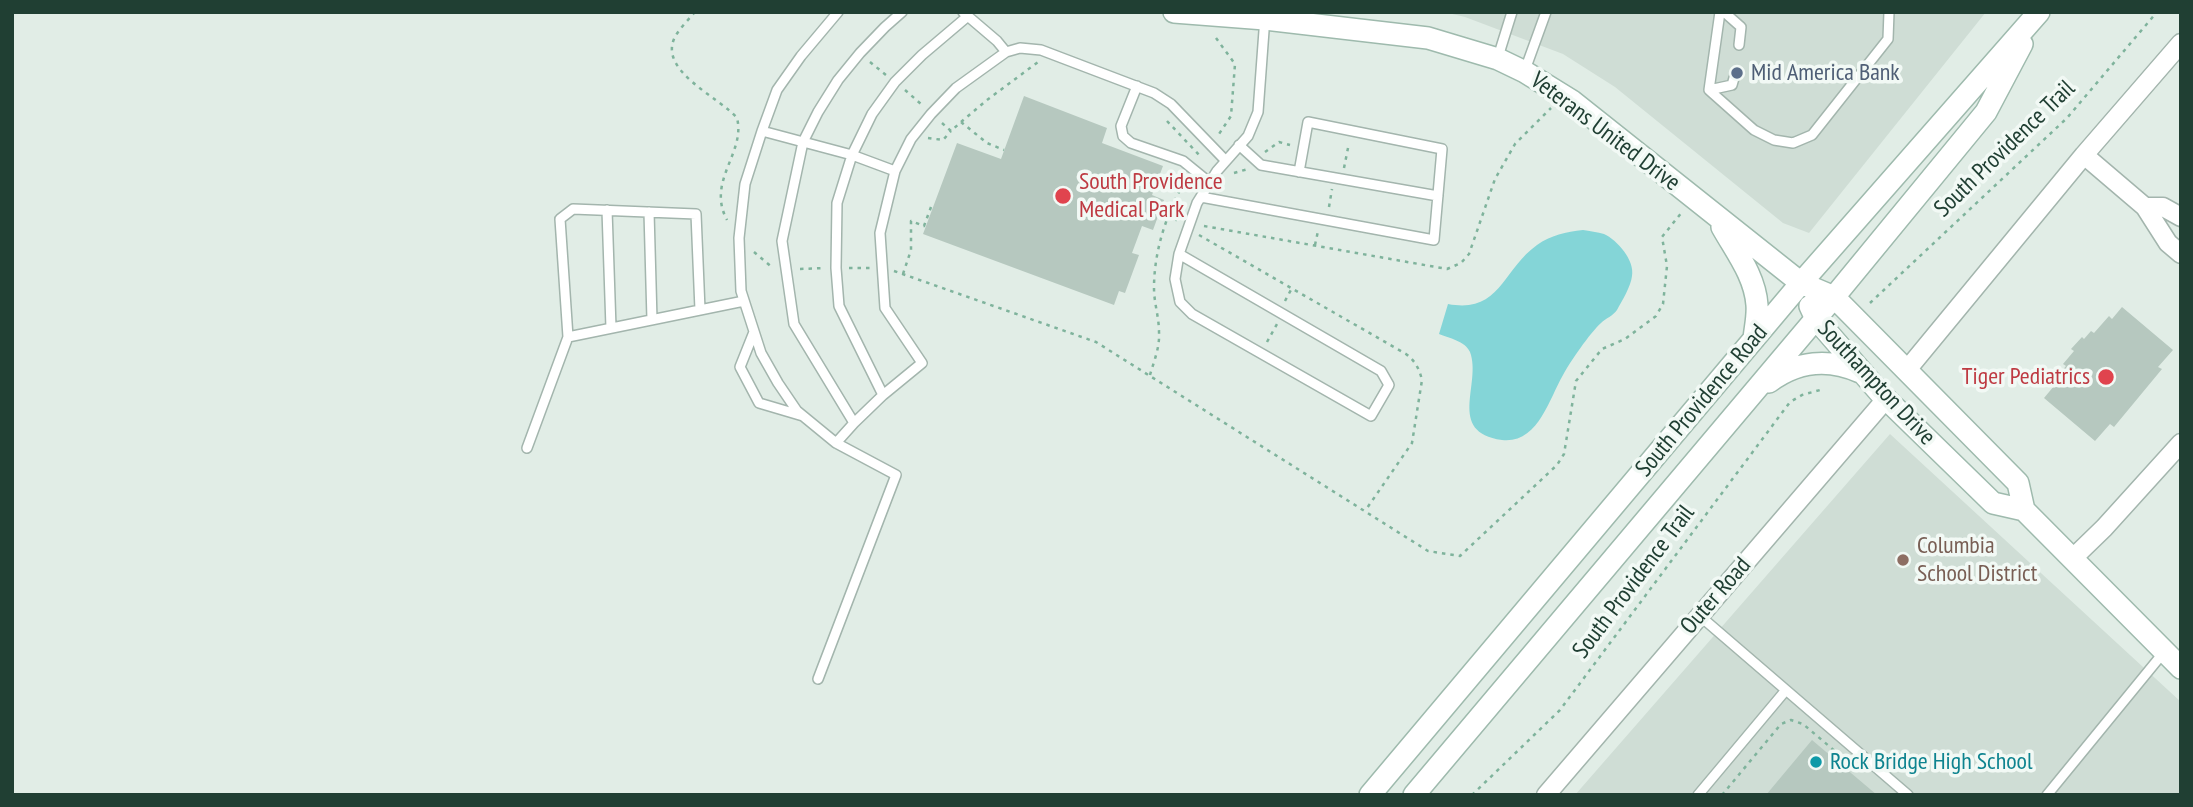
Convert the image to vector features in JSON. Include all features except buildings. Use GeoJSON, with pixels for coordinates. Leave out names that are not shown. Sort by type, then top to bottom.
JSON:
{"type":"FeatureCollection","features":[{"type":"Feature","properties":{"kind":"main road","name":"Veterans United Drive"},"geometry":{"type":"LineString","coordinates":[[1174,12],[1265,16],[1428,38],[1498,59],[1564,96],[1801,283]]}},
{"type":"Feature","properties":{"kind":"main road","name":"South Providence Road"},"geometry":{"type":"LineString","coordinates":[[1370,795],[1801,283],[2040,12]]}},
{"type":"Feature","properties":{"kind":"main road","name":"South Providence Road"},"geometry":{"type":"LineString","coordinates":[[1414,795],[1834,297],[1986,111],[2040,12]]}},
{"type":"Feature","properties":{"kind":"main road"},"geometry":{"type":"LineString","coordinates":[[1714,215],[1747,270],[1755,290],[1757,307],[1754,339]]}},
{"type":"Feature","properties":{"kind":"main road","name":"Southampton Drive"},"geometry":{"type":"LineString","coordinates":[[1801,283],[1834,297],[2018,483],[2024,510],[2181,668]]}},
{"type":"Feature","properties":{"kind":"main road","name":"Southampton Drive"},"geometry":{"type":"LineString","coordinates":[[1801,283],[1816,318],[1886,398],[1993,503],[2024,510]]}},
{"type":"Feature","properties":{"kind":"main road"},"geometry":{"type":"LineString","coordinates":[[1748,398],[1777,376],[1798,366],[1842,364],[1865,374]]}},
{"type":"Feature","properties":{"kind":"street"},"geometry":{"type":"LineString","coordinates":[[1906,371],[2084,155],[2181,43]]}},
{"type":"Feature","properties":{"kind":"street"},"geometry":{"type":"LineString","coordinates":[[2084,155],[2145,207],[2168,243],[2181,254]]}},
{"type":"Feature","properties":{"kind":"street"},"geometry":{"type":"LineString","coordinates":[[2145,207],[2164,207],[2181,217]]}},
{"type":"Feature","properties":{"kind":"street","name":"Outer Road"},"geometry":{"type":"LineString","coordinates":[[1546,795],[1886,398]]}},
{"type":"Feature","properties":{"kind":"street"},"geometry":{"type":"LineString","coordinates":[[2072,559],[2181,443]]}},
{"type":"Feature","properties":{"kind":"lane"},"geometry":{"type":"LineString","coordinates":[[818,678],[896,475],[836,443],[797,411],[778,383],[761,353],[741,291],[740,238],[746,184],[777,90],[838,12]]}},
{"type":"Feature","properties":{"kind":"lane"},"geometry":{"type":"LineString","coordinates":[[854,424],[794,324],[782,241],[803,142],[818,112],[838,80],[902,12]]}},
{"type":"Feature","properties":{"kind":"lane"},"geometry":{"type":"LineString","coordinates":[[1498,59],[1513,12]]}},
{"type":"Feature","properties":{"kind":"lane"},"geometry":{"type":"LineString","coordinates":[[1525,72],[1546,12]]}},
{"type":"Feature","properties":{"kind":"lane"},"geometry":{"type":"LineString","coordinates":[[1709,90],[1722,12],[1741,27],[1739,45]]}},
{"type":"Feature","properties":{"kind":"lane"},"geometry":{"type":"LineString","coordinates":[[1709,90],[1754,130],[1774,140],[1793,143],[1812,135],[1888,39],[1889,12]]}},
{"type":"Feature","properties":{"kind":"lane"},"geometry":{"type":"LineString","coordinates":[[883,395],[839,306],[836,268],[837,202],[852,155],[872,114],[895,82],[966,14],[1006,52]]}},
{"type":"Feature","properties":{"kind":"lane"},"geometry":{"type":"LineString","coordinates":[[1179,254],[1381,371],[1389,385],[1371,416],[1192,314],[1180,302],[1175,279],[1179,254],[1189,223],[1210,183],[1248,136],[1258,112],[1265,16]]}},
{"type":"Feature","properties":{"kind":"lane"},"geometry":{"type":"LineString","coordinates":[[836,443],[883,395],[922,363],[886,308],[880,233],[895,171],[911,139],[956,88],[1006,52],[1020,48],[1041,50],[1154,93],[1171,104],[1226,161]]}},
{"type":"Feature","properties":{"kind":"lane"},"geometry":{"type":"LineString","coordinates":[[1709,90],[1732,85],[1734,78]]}},
{"type":"Feature","properties":{"kind":"lane"},"geometry":{"type":"LineString","coordinates":[[1137,86],[1121,126],[1123,136],[1131,143],[1183,162],[1210,183]]}},
{"type":"Feature","properties":{"kind":"lane"},"geometry":{"type":"LineString","coordinates":[[1201,197],[1434,240],[1442,149],[1308,122],[1299,172]]}},
{"type":"Feature","properties":{"kind":"lane"},"geometry":{"type":"LineString","coordinates":[[762,131],[852,155],[895,171]]}},
{"type":"Feature","properties":{"kind":"lane"},"geometry":{"type":"LineString","coordinates":[[1239,145],[1261,165],[1438,196]]}},
{"type":"Feature","properties":{"kind":"lane"},"geometry":{"type":"LineString","coordinates":[[527,448],[568,337],[560,219],[573,209],[696,214],[700,310]]}},
{"type":"Feature","properties":{"kind":"lane"},"geometry":{"type":"LineString","coordinates":[[607,211],[611,328]]}},
{"type":"Feature","properties":{"kind":"lane"},"geometry":{"type":"LineString","coordinates":[[649,212],[652,320]]}},
{"type":"Feature","properties":{"kind":"lane"},"geometry":{"type":"LineString","coordinates":[[568,337],[744,301]]}},
{"type":"Feature","properties":{"kind":"lane"},"geometry":{"type":"LineString","coordinates":[[754,332],[740,368],[759,403],[804,416]]}},
{"type":"Feature","properties":{"kind":"lane"},"geometry":{"type":"LineString","coordinates":[[1699,615],[1908,795]]}},
{"type":"Feature","properties":{"kind":"lane"},"geometry":{"type":"LineString","coordinates":[[2047,795],[2164,652]]}},
{"type":"Feature","properties":{"kind":"lane"},"geometry":{"type":"LineString","coordinates":[[1698,795],[1786,690]]}},
{"type":"Feature","properties":{"kind":"path"},"geometry":{"type":"LineString","coordinates":[[695,12],[674,39],[671,52],[676,67],[737,118],[739,128],[722,181],[720,196],[723,213],[740,238],[771,267],[781,271],[883,269],[1096,342],[1428,551],[1460,556],[1557,465],[1564,454],[1576,380],[1602,349],[1625,339],[1660,310],[1667,266],[1662,237],[1693,198]]}},
{"type":"Feature","properties":{"kind":"path","name":"South Providence Trail"},"geometry":{"type":"LineString","coordinates":[[1870,303],[2067,118],[2157,12]]}},
{"type":"Feature","properties":{"kind":"path"},"geometry":{"type":"LineString","coordinates":[[961,122],[1038,62]]}},
{"type":"Feature","properties":{"kind":"path"},"geometry":{"type":"LineString","coordinates":[[1303,149],[1279,142],[1247,170],[1235,172],[1215,200],[1202,226],[1447,268],[1461,263],[1469,254],[1495,179],[1515,144],[1564,96]]}},
{"type":"Feature","properties":{"kind":"path"},"geometry":{"type":"LineString","coordinates":[[1166,119],[1200,157]]}},
{"type":"Feature","properties":{"kind":"path"},"geometry":{"type":"LineString","coordinates":[[923,146],[928,137],[943,140],[951,131]]}},
{"type":"Feature","properties":{"kind":"path"},"geometry":{"type":"LineString","coordinates":[[903,274],[911,250],[911,221],[923,226],[931,207]]}},
{"type":"Feature","properties":{"kind":"path","name":"South Providence Trail"},"geometry":{"type":"LineString","coordinates":[[1472,795],[1560,710],[1790,402],[1820,390]]}},
{"type":"Feature","properties":{"kind":"path"},"geometry":{"type":"LineString","coordinates":[[1722,795],[1781,724],[1791,720],[1803,724],[1855,768]]}},
{"type":"Feature","properties":{"kind":"shaded area"},"geometry":{"type":"Polygon","coordinates":[[[1444,12],[1986,12],[1809,233],[1783,223],[1615,87],[1563,54],[1465,17],[1444,12]]]}},
{"type":"Feature","properties":{"kind":"shaded area","name":"Columbia School District"},"geometry":{"type":"Polygon","coordinates":[[[1890,434],[2181,702],[2181,795],[1575,795],[1890,434]]]}},
{"type":"Feature","properties":{"kind":"water"},"geometry":{"type":"Polygon","coordinates":[[[1583,230],[1604,234],[1624,251],[1632,270],[1626,293],[1615,312],[1596,328],[1575,355],[1533,428],[1514,439],[1502,440],[1485,435],[1475,427],[1470,417],[1473,365],[1470,352],[1461,343],[1439,334],[1448,304],[1479,303],[1499,288],[1525,255],[1537,245],[1559,234],[1583,230]]]}},
{"type":"Feature","properties":{"kind":"place","name":"Mid America Bank"},"geometry":{"type":"Point","coordinates":[1737,73]}},
{"type":"Feature","properties":{"kind":"place","name":"South Providence Medical Park"},"geometry":{"type":"Point","coordinates":[1063,196]}},
{"type":"Feature","properties":{"kind":"place","name":"Tiger Pediatrics"},"geometry":{"type":"Point","coordinates":[2106,377]}},
{"type":"Feature","properties":{"kind":"place","name":"Columbia School District"},"geometry":{"type":"Point","coordinates":[1903,560]}},
{"type":"Feature","properties":{"kind":"place","name":"Rock Bridge High School"},"geometry":{"type":"Point","coordinates":[1816,762]}}]}
